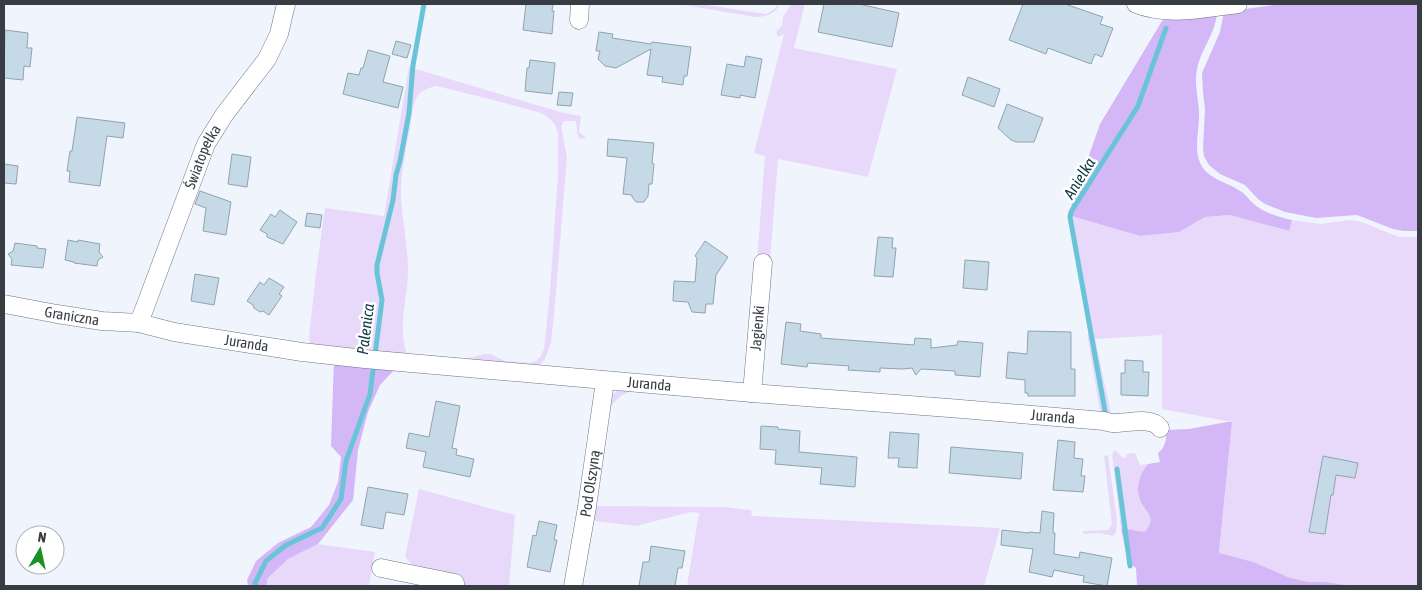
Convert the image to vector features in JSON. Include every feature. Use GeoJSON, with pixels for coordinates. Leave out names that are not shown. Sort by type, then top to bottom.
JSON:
{"type":"FeatureCollection","features":[{"type":"Feature","properties":{"kind":"street","name":"Światopełka"},"geometry":{"type":"LineString","coordinates":[[139,323],[206,144],[224,115],[267,60],[279,34],[286,4]]}},
{"type":"Feature","properties":{"kind":"street"},"geometry":{"type":"LineString","coordinates":[[1136,4],[1157,10],[1173,11],[1238,4]]}},
{"type":"Feature","properties":{"kind":"street","name":"Jagienki"},"geometry":{"type":"LineString","coordinates":[[752,393],[763,263]]}},
{"type":"Feature","properties":{"kind":"street","name":"Graniczna"},"geometry":{"type":"LineString","coordinates":[[4,304],[102,321],[139,323]]}},
{"type":"Feature","properties":{"kind":"street","name":"Juranda"},"geometry":{"type":"LineString","coordinates":[[139,323],[184,334],[302,352],[386,362],[949,408],[1115,424],[1134,421],[1152,422],[1158,424],[1160,428]]}},
{"type":"Feature","properties":{"kind":"street","name":"Pod Olszyną"},"geometry":{"type":"LineString","coordinates":[[573,586],[587,507],[604,381]]}},
{"type":"Feature","properties":{"kind":"street"},"geometry":{"type":"LineString","coordinates":[[381,568],[455,583],[455,586]]}},
{"type":"Feature","properties":{"kind":"shaded area"},"geometry":{"type":"Polygon","coordinates":[[[678,4],[700,4],[766,14],[780,4],[776,10],[770,14],[755,17],[678,4]]]}},
{"type":"Feature","properties":{"kind":"shaded area"},"geometry":{"type":"Polygon","coordinates":[[[791,4],[805,4],[794,48],[897,69],[868,177],[778,159],[770,261],[757,261],[765,156],[754,153],[784,34],[778,37],[776,32],[782,26],[783,17],[791,4]]]}},
{"type":"Feature","properties":{"kind":"shaded area"},"geometry":{"type":"Polygon","coordinates":[[[1280,4],[1418,4],[1418,231],[1393,229],[1357,215],[1316,218],[1285,212],[1265,204],[1245,185],[1220,174],[1209,165],[1204,156],[1203,148],[1205,109],[1202,73],[1220,32],[1224,12],[1280,4]]]}},
{"type":"Feature","properties":{"kind":"shaded area"},"geometry":{"type":"Polygon","coordinates":[[[1217,12],[1214,27],[1196,74],[1199,111],[1197,148],[1199,160],[1211,176],[1242,192],[1262,210],[1292,220],[1289,231],[1230,215],[1205,217],[1179,232],[1140,236],[1068,215],[1100,124],[1162,21],[1172,17],[1217,12]]]}},
{"type":"Feature","properties":{"kind":"shaded area"},"geometry":{"type":"Polygon","coordinates":[[[409,67],[564,113],[581,116],[579,132],[586,138],[580,139],[575,121],[564,121],[561,126],[567,157],[556,292],[551,343],[545,359],[538,367],[313,346],[309,337],[325,208],[384,216],[409,67]],[[436,86],[421,93],[414,104],[401,181],[408,271],[403,323],[404,344],[407,354],[465,359],[491,354],[505,361],[529,363],[536,361],[544,349],[558,174],[558,133],[555,125],[548,117],[541,113],[436,86]]]}},
{"type":"Feature","properties":{"kind":"shaded area"},"geometry":{"type":"Polygon","coordinates":[[[1068,215],[1140,236],[1179,232],[1205,217],[1230,215],[1288,231],[1292,220],[1321,224],[1349,220],[1359,221],[1400,237],[1418,237],[1418,586],[1216,586],[1232,422],[1162,409],[1162,335],[1095,339],[1111,413],[1146,414],[1112,416],[1100,412],[1088,339],[1088,320],[1068,215]]]}},
{"type":"Feature","properties":{"kind":"shaded area"},"geometry":{"type":"Polygon","coordinates":[[[334,360],[397,367],[380,385],[368,412],[358,450],[353,500],[318,544],[288,559],[268,578],[266,586],[248,586],[247,580],[256,561],[278,543],[311,527],[329,505],[338,482],[341,457],[331,446],[334,360]]]}},
{"type":"Feature","properties":{"kind":"shaded area"},"geometry":{"type":"Polygon","coordinates":[[[621,388],[641,388],[617,399],[608,413],[597,484],[597,506],[725,507],[751,510],[752,516],[1000,528],[984,586],[687,586],[699,513],[690,512],[636,526],[595,521],[593,506],[608,401],[621,388]]]}},
{"type":"Feature","properties":{"kind":"shaded area"},"geometry":{"type":"Polygon","coordinates":[[[1232,422],[1219,553],[1253,562],[1290,578],[1308,582],[1353,586],[1137,586],[1136,568],[1132,565],[1130,555],[1127,556],[1121,529],[1146,531],[1149,526],[1149,514],[1140,500],[1138,485],[1148,464],[1160,462],[1158,453],[1165,443],[1166,430],[1189,429],[1232,422]]]}},
{"type":"Feature","properties":{"kind":"shaded area"},"geometry":{"type":"Polygon","coordinates":[[[1115,450],[1122,457],[1126,458],[1127,454],[1135,453],[1140,465],[1148,464],[1138,485],[1140,500],[1150,518],[1146,531],[1121,529],[1112,454],[1115,450]]]}},
{"type":"Feature","properties":{"kind":"shaded area"},"geometry":{"type":"Polygon","coordinates":[[[1108,455],[1117,520],[1116,533],[1113,536],[1099,533],[1083,534],[1083,531],[1108,530],[1112,524],[1104,456],[1108,455]]]}},
{"type":"Feature","properties":{"kind":"shaded area"},"geometry":{"type":"Polygon","coordinates":[[[419,489],[515,515],[509,586],[464,586],[462,579],[414,567],[405,557],[419,489]]]}},
{"type":"Feature","properties":{"kind":"shaded area"},"geometry":{"type":"Polygon","coordinates":[[[318,544],[375,552],[369,586],[266,586],[268,578],[288,559],[318,544]]]}},
{"type":"Feature","properties":{"kind":"building"},"geometry":{"type":"Polygon","coordinates":[[[526,4],[553,4],[552,34],[523,30],[526,4]]]}},
{"type":"Feature","properties":{"kind":"building"},"geometry":{"type":"Polygon","coordinates":[[[824,4],[859,4],[899,13],[892,47],[818,32],[824,4]]]}},
{"type":"Feature","properties":{"kind":"building"},"geometry":{"type":"Polygon","coordinates":[[[1023,4],[1065,4],[1103,17],[1100,24],[1113,28],[1102,57],[1095,54],[1091,64],[1048,48],[1046,54],[1009,40],[1023,4]]]}},
{"type":"Feature","properties":{"kind":"building"},"geometry":{"type":"Polygon","coordinates":[[[5,30],[28,33],[27,48],[32,48],[30,67],[24,66],[23,80],[4,78],[5,30]]]}},
{"type":"Feature","properties":{"kind":"building"},"geometry":{"type":"Polygon","coordinates":[[[599,32],[613,34],[612,38],[651,44],[652,42],[691,47],[687,76],[684,76],[683,85],[662,82],[663,77],[647,75],[651,49],[616,68],[605,66],[598,59],[600,51],[596,51],[599,32]]]}},
{"type":"Feature","properties":{"kind":"building"},"geometry":{"type":"Polygon","coordinates":[[[396,41],[411,45],[407,58],[392,54],[396,41]]]}},
{"type":"Feature","properties":{"kind":"building"},"geometry":{"type":"Polygon","coordinates":[[[368,50],[390,56],[383,82],[403,87],[398,108],[343,94],[348,73],[359,75],[368,50]]]}},
{"type":"Feature","properties":{"kind":"building"},"geometry":{"type":"Polygon","coordinates":[[[746,56],[762,59],[755,98],[740,95],[740,98],[721,95],[727,64],[744,67],[746,56]]]}},
{"type":"Feature","properties":{"kind":"building"},"geometry":{"type":"Polygon","coordinates":[[[530,60],[555,63],[552,94],[525,91],[527,68],[529,68],[530,60]]]}},
{"type":"Feature","properties":{"kind":"building"},"geometry":{"type":"Polygon","coordinates":[[[968,77],[1000,89],[994,107],[962,95],[968,77]]]}},
{"type":"Feature","properties":{"kind":"building"},"geometry":{"type":"Polygon","coordinates":[[[559,92],[573,93],[571,106],[557,105],[559,92]]]}},
{"type":"Feature","properties":{"kind":"building"},"geometry":{"type":"Polygon","coordinates":[[[1007,104],[1043,118],[1034,142],[1016,142],[998,128],[1007,104]]]}},
{"type":"Feature","properties":{"kind":"building"},"geometry":{"type":"Polygon","coordinates":[[[77,117],[125,123],[123,138],[107,136],[100,186],[69,182],[70,171],[67,171],[77,117]]]}},
{"type":"Feature","properties":{"kind":"building"},"geometry":{"type":"Polygon","coordinates":[[[608,139],[654,143],[652,184],[649,184],[648,196],[644,202],[636,202],[632,195],[623,194],[627,158],[607,156],[608,139]]]}},
{"type":"Feature","properties":{"kind":"building"},"geometry":{"type":"Polygon","coordinates":[[[232,154],[251,157],[247,187],[228,184],[232,154]]]}},
{"type":"Feature","properties":{"kind":"building"},"geometry":{"type":"Polygon","coordinates":[[[4,164],[18,166],[16,184],[4,183],[4,164]]]}},
{"type":"Feature","properties":{"kind":"building"},"geometry":{"type":"Polygon","coordinates":[[[200,191],[231,202],[226,235],[203,231],[206,208],[195,204],[200,191]]]}},
{"type":"Feature","properties":{"kind":"building"},"geometry":{"type":"Polygon","coordinates":[[[280,210],[297,222],[283,244],[267,237],[267,234],[260,230],[271,214],[275,217],[280,210]]]}},
{"type":"Feature","properties":{"kind":"building"},"geometry":{"type":"Polygon","coordinates":[[[307,213],[322,215],[320,228],[305,226],[307,213]]]}},
{"type":"Feature","properties":{"kind":"building"},"geometry":{"type":"Polygon","coordinates":[[[878,237],[893,238],[892,248],[896,248],[893,277],[874,276],[878,237]]]}},
{"type":"Feature","properties":{"kind":"building"},"geometry":{"type":"Polygon","coordinates":[[[68,240],[100,244],[99,252],[103,257],[98,260],[97,266],[65,260],[68,240]]]}},
{"type":"Feature","properties":{"kind":"building"},"geometry":{"type":"Polygon","coordinates":[[[705,241],[728,257],[716,275],[713,304],[706,304],[705,313],[692,312],[688,302],[673,301],[674,281],[695,282],[697,258],[695,256],[705,241]]]}},
{"type":"Feature","properties":{"kind":"building"},"geometry":{"type":"Polygon","coordinates":[[[15,243],[46,249],[43,268],[11,265],[12,259],[8,254],[13,251],[15,243]]]}},
{"type":"Feature","properties":{"kind":"building"},"geometry":{"type":"Polygon","coordinates":[[[965,260],[989,262],[987,290],[963,288],[965,260]]]}},
{"type":"Feature","properties":{"kind":"building"},"geometry":{"type":"Polygon","coordinates":[[[195,274],[219,278],[214,305],[191,301],[195,274]]]}},
{"type":"Feature","properties":{"kind":"building"},"geometry":{"type":"Polygon","coordinates":[[[269,278],[284,287],[279,294],[282,296],[269,315],[263,311],[260,312],[247,301],[260,282],[264,285],[269,278]]]}},
{"type":"Feature","properties":{"kind":"building"},"geometry":{"type":"Polygon","coordinates":[[[786,322],[801,324],[800,331],[821,334],[821,338],[914,345],[915,338],[931,339],[931,348],[957,345],[958,341],[983,343],[980,377],[955,375],[955,371],[921,369],[916,375],[912,368],[880,368],[880,372],[848,370],[849,366],[808,363],[807,367],[781,364],[786,322]]]}},
{"type":"Feature","properties":{"kind":"building"},"geometry":{"type":"Polygon","coordinates":[[[1028,331],[1071,332],[1071,369],[1075,369],[1075,396],[1028,396],[1028,393],[1025,393],[1025,380],[1006,378],[1008,352],[1027,354],[1028,331]]]}},
{"type":"Feature","properties":{"kind":"building"},"geometry":{"type":"Polygon","coordinates":[[[1125,360],[1143,361],[1143,372],[1149,372],[1148,396],[1121,395],[1121,373],[1125,373],[1125,360]]]}},
{"type":"Feature","properties":{"kind":"building"},"geometry":{"type":"Polygon","coordinates":[[[436,401],[460,406],[452,448],[457,449],[456,455],[474,459],[470,477],[423,467],[426,452],[406,448],[409,433],[429,437],[436,401]]]}},
{"type":"Feature","properties":{"kind":"building"},"geometry":{"type":"Polygon","coordinates":[[[761,426],[800,431],[799,452],[857,457],[855,487],[820,484],[822,468],[775,464],[776,450],[760,449],[761,426]]]}},
{"type":"Feature","properties":{"kind":"building"},"geometry":{"type":"Polygon","coordinates":[[[890,432],[919,434],[917,468],[898,467],[899,458],[888,458],[890,432]]]}},
{"type":"Feature","properties":{"kind":"building"},"geometry":{"type":"Polygon","coordinates":[[[1058,440],[1075,442],[1074,458],[1083,459],[1081,476],[1085,476],[1083,492],[1053,490],[1058,440]]]}},
{"type":"Feature","properties":{"kind":"building"},"geometry":{"type":"Polygon","coordinates":[[[951,447],[1023,453],[1021,479],[949,473],[951,447]]]}},
{"type":"Feature","properties":{"kind":"building"},"geometry":{"type":"Polygon","coordinates":[[[1323,456],[1358,463],[1355,478],[1336,475],[1325,534],[1309,532],[1323,456]]]}},
{"type":"Feature","properties":{"kind":"building"},"geometry":{"type":"Polygon","coordinates":[[[368,487],[408,494],[404,515],[386,512],[383,529],[361,525],[368,487]]]}},
{"type":"Feature","properties":{"kind":"building"},"geometry":{"type":"Polygon","coordinates":[[[1042,511],[1054,513],[1054,554],[1079,558],[1080,552],[1112,558],[1107,586],[1083,582],[1084,576],[1054,570],[1052,577],[1029,572],[1033,549],[1001,545],[1002,530],[1040,533],[1042,511]]]}},
{"type":"Feature","properties":{"kind":"building"},"geometry":{"type":"Polygon","coordinates":[[[539,521],[557,525],[554,540],[557,540],[550,572],[527,567],[533,535],[536,536],[539,521]]]}},
{"type":"Feature","properties":{"kind":"building"},"geometry":{"type":"Polygon","coordinates":[[[651,546],[685,551],[682,568],[678,568],[675,586],[639,586],[643,562],[649,562],[651,546]]]}},
{"type":"Feature","properties":{"kind":"waterway","name":"Palenica"},"geometry":{"type":"LineString","coordinates":[[256,586],[255,583],[266,561],[286,545],[322,528],[341,499],[346,461],[370,394],[382,300],[377,265],[393,200],[396,175],[409,113],[413,65],[424,4]]}},
{"type":"Feature","properties":{"kind":"waterway","name":"Anielka"},"geometry":{"type":"LineString","coordinates":[[1105,411],[1070,217],[1071,212],[1138,106],[1166,28]]}},
{"type":"Feature","properties":{"kind":"waterway","name":"Anielka"},"geometry":{"type":"LineString","coordinates":[[1117,469],[1130,566]]}}]}
